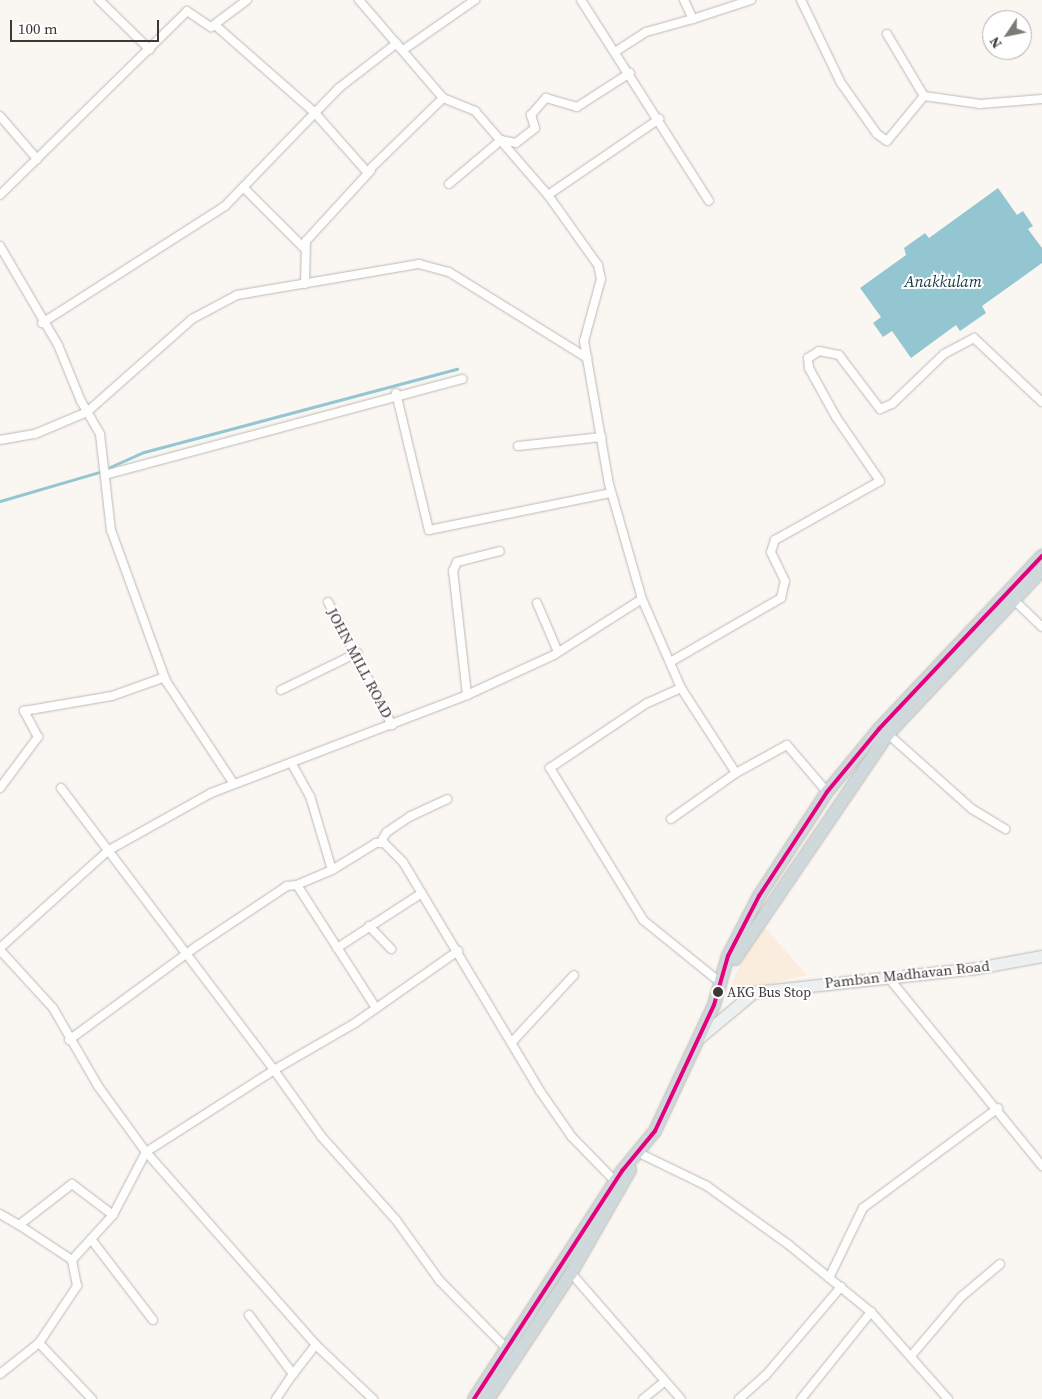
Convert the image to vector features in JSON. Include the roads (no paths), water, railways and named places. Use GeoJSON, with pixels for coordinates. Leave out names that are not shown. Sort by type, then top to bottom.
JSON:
{"type":"FeatureCollection","features":[{"type":"Feature","properties":{"kind":"highway"},"geometry":{"type":"LineString","coordinates":[[807,839],[827,792],[879,729],[1042,556]]}},
{"type":"Feature","properties":{"kind":"highway"},"geometry":{"type":"LineString","coordinates":[[474,1399],[622,1175],[655,1131],[723,982],[731,960],[807,839],[888,734],[1015,601],[1042,570]]}},
{"type":"Feature","properties":{"kind":"highway"},"geometry":{"type":"LineString","coordinates":[[492,1397],[571,1273],[622,1175]]}},
{"type":"Feature","properties":{"kind":"main road","name":"Pamban Madhavan Road"},"geometry":{"type":"LineString","coordinates":[[698,1038],[754,992],[888,977],[1042,956]]}},
{"type":"Feature","properties":{"kind":"street"},"geometry":{"type":"LineString","coordinates":[[99,0],[150,50]]}},
{"type":"Feature","properties":{"kind":"street"},"geometry":{"type":"LineString","coordinates":[[0,195],[150,50],[187,11],[211,27],[246,0]]}},
{"type":"Feature","properties":{"kind":"street"},"geometry":{"type":"LineString","coordinates":[[359,0],[443,98],[475,111],[548,195],[598,265],[600,279],[584,341],[612,493],[642,599],[672,661],[681,688],[736,773]]}},
{"type":"Feature","properties":{"kind":"street"},"geometry":{"type":"LineString","coordinates":[[403,50],[475,0]]}},
{"type":"Feature","properties":{"kind":"street"},"geometry":{"type":"LineString","coordinates":[[581,0],[630,73],[709,201]]}},
{"type":"Feature","properties":{"kind":"street"},"geometry":{"type":"LineString","coordinates":[[684,0],[693,19]]}},
{"type":"Feature","properties":{"kind":"street"},"geometry":{"type":"LineString","coordinates":[[615,52],[646,32],[751,0]]}},
{"type":"Feature","properties":{"kind":"street"},"geometry":{"type":"LineString","coordinates":[[801,0],[841,83],[876,134],[887,140],[924,96]]}},
{"type":"Feature","properties":{"kind":"street"},"geometry":{"type":"LineString","coordinates":[[215,25],[314,112],[368,172],[371,169]]}},
{"type":"Feature","properties":{"kind":"street"},"geometry":{"type":"LineString","coordinates":[[887,34],[924,96]]}},
{"type":"Feature","properties":{"kind":"street"},"geometry":{"type":"LineString","coordinates":[[42,324],[225,206],[314,112],[397,43]]}},
{"type":"Feature","properties":{"kind":"street"},"geometry":{"type":"LineString","coordinates":[[449,184],[501,140],[516,142],[535,128],[531,115],[546,98],[577,107],[630,73]]}},
{"type":"Feature","properties":{"kind":"street"},"geometry":{"type":"LineString","coordinates":[[924,96],[980,104],[1042,99]]}},
{"type":"Feature","properties":{"kind":"street"},"geometry":{"type":"LineString","coordinates":[[304,284],[303,247],[371,169],[443,98]]}},
{"type":"Feature","properties":{"kind":"street"},"geometry":{"type":"LineString","coordinates":[[0,116],[36,159]]}},
{"type":"Feature","properties":{"kind":"street"},"geometry":{"type":"LineString","coordinates":[[548,195],[659,119]]}},
{"type":"Feature","properties":{"kind":"street"},"geometry":{"type":"LineString","coordinates":[[243,187],[303,247]]}},
{"type":"Feature","properties":{"kind":"street"},"geometry":{"type":"LineString","coordinates":[[0,246],[42,324],[58,345],[87,412],[100,434],[108,474],[111,530],[165,677],[234,784]]}},
{"type":"Feature","properties":{"kind":"street"},"geometry":{"type":"LineString","coordinates":[[0,440],[35,434],[87,412],[192,319],[236,295],[419,264],[449,272],[587,358]]}},
{"type":"Feature","properties":{"kind":"street"},"geometry":{"type":"LineString","coordinates":[[672,661],[781,598],[785,581],[771,552],[775,540],[880,481],[836,417],[809,368],[808,358],[819,351],[839,355],[880,409],[892,404],[944,354],[974,338],[1042,402]]}},
{"type":"Feature","properties":{"kind":"street"},"geometry":{"type":"LineString","coordinates":[[108,474],[396,393],[462,379]]}},
{"type":"Feature","properties":{"kind":"street"},"geometry":{"type":"LineString","coordinates":[[396,393],[429,530],[612,493]]}},
{"type":"Feature","properties":{"kind":"street"},"geometry":{"type":"LineString","coordinates":[[518,446],[602,437]]}},
{"type":"Feature","properties":{"kind":"street"},"geometry":{"type":"LineString","coordinates":[[467,695],[453,571],[457,562],[500,551]]}},
{"type":"Feature","properties":{"kind":"street"},"geometry":{"type":"LineString","coordinates":[[373,1399],[316,1345],[146,1152],[69,1040],[53,1008],[0,949],[109,850],[234,784],[292,764],[467,695],[558,652],[642,599]]}},
{"type":"Feature","properties":{"kind":"street"},"geometry":{"type":"LineString","coordinates":[[1015,601],[1042,627]]}},
{"type":"Feature","properties":{"kind":"street","name":"JOHN MILL ROAD"},"geometry":{"type":"LineString","coordinates":[[328,602],[357,653],[392,725]]}},
{"type":"Feature","properties":{"kind":"street"},"geometry":{"type":"LineString","coordinates":[[537,603],[558,652]]}},
{"type":"Feature","properties":{"kind":"street"},"geometry":{"type":"LineString","coordinates":[[281,690],[357,653]]}},
{"type":"Feature","properties":{"kind":"street"},"geometry":{"type":"LineString","coordinates":[[0,788],[38,737],[24,711],[112,696],[165,677]]}},
{"type":"Feature","properties":{"kind":"street"},"geometry":{"type":"LineString","coordinates":[[681,688],[647,703],[550,768],[643,920],[723,982]]}},
{"type":"Feature","properties":{"kind":"street"},"geometry":{"type":"LineString","coordinates":[[888,734],[972,809],[1005,829]]}},
{"type":"Feature","properties":{"kind":"street"},"geometry":{"type":"LineString","coordinates":[[671,819],[736,773],[787,745],[827,792]]}},
{"type":"Feature","properties":{"kind":"street"},"geometry":{"type":"LineString","coordinates":[[292,764],[310,796],[332,870]]}},
{"type":"Feature","properties":{"kind":"street"},"geometry":{"type":"LineString","coordinates":[[61,788],[274,1070],[321,1136],[396,1220],[440,1281],[506,1348]]}},
{"type":"Feature","properties":{"kind":"street"},"geometry":{"type":"LineString","coordinates":[[69,1040],[186,954],[288,886],[296,885],[332,870],[380,843],[387,832],[411,816],[447,799]]}},
{"type":"Feature","properties":{"kind":"street"},"geometry":{"type":"LineString","coordinates":[[380,843],[403,862],[572,1137],[622,1175]]}},
{"type":"Feature","properties":{"kind":"street"},"geometry":{"type":"LineString","coordinates":[[296,885],[376,1008]]}},
{"type":"Feature","properties":{"kind":"street"},"geometry":{"type":"LineString","coordinates":[[337,948],[422,893]]}},
{"type":"Feature","properties":{"kind":"street"},"geometry":{"type":"LineString","coordinates":[[369,926],[391,950]]}},
{"type":"Feature","properties":{"kind":"street"},"geometry":{"type":"LineString","coordinates":[[72,1260],[112,1215],[146,1152],[274,1070],[376,1008],[458,951]]}},
{"type":"Feature","properties":{"kind":"street"},"geometry":{"type":"LineString","coordinates":[[512,1042],[574,975]]}},
{"type":"Feature","properties":{"kind":"street"},"geometry":{"type":"LineString","coordinates":[[888,977],[998,1108],[1042,1166]]}},
{"type":"Feature","properties":{"kind":"street"},"geometry":{"type":"LineString","coordinates":[[829,1278],[863,1208],[998,1108]]}},
{"type":"Feature","properties":{"kind":"street"},"geometry":{"type":"LineString","coordinates":[[636,1156],[707,1186],[829,1278],[871,1312],[948,1399]]}},
{"type":"Feature","properties":{"kind":"street"},"geometry":{"type":"LineString","coordinates":[[19,1225],[72,1184],[112,1215]]}},
{"type":"Feature","properties":{"kind":"street"},"geometry":{"type":"LineString","coordinates":[[0,1214],[72,1260],[77,1286],[39,1343],[0,1374]]}},
{"type":"Feature","properties":{"kind":"street"},"geometry":{"type":"LineString","coordinates":[[91,1239],[153,1320]]}},
{"type":"Feature","properties":{"kind":"street"},"geometry":{"type":"LineString","coordinates":[[911,1356],[961,1297],[1000,1264]]}},
{"type":"Feature","properties":{"kind":"street"},"geometry":{"type":"LineString","coordinates":[[571,1273],[681,1399]]}},
{"type":"Feature","properties":{"kind":"street"},"geometry":{"type":"LineString","coordinates":[[739,1399],[766,1375],[841,1288]]}},
{"type":"Feature","properties":{"kind":"street"},"geometry":{"type":"LineString","coordinates":[[801,1399],[871,1312]]}},
{"type":"Feature","properties":{"kind":"street"},"geometry":{"type":"LineString","coordinates":[[249,1315],[293,1374]]}},
{"type":"Feature","properties":{"kind":"street"},"geometry":{"type":"LineString","coordinates":[[39,1343],[92,1399]]}},
{"type":"Feature","properties":{"kind":"street"},"geometry":{"type":"LineString","coordinates":[[276,1399],[316,1345]]}},
{"type":"Feature","properties":{"kind":"street"},"geometry":{"type":"LineString","coordinates":[[643,1399],[665,1381]]}},
{"type":"Feature","properties":{"kind":"water","name":"Anakkulam"},"geometry":{"type":"Polygon","coordinates":[[[998,188],[1017,215],[1023,211],[1033,226],[1028,229],[1042,248],[1042,263],[982,306],[986,313],[960,331],[956,325],[911,358],[892,331],[883,337],[873,323],[881,317],[860,288],[906,255],[904,248],[925,233],[929,238],[998,188]]]}},
{"type":"Feature","properties":{"kind":"waterway"},"geometry":{"type":"LineString","coordinates":[[110,467],[144,452],[457,369]]}},
{"type":"Feature","properties":{"kind":"waterway"},"geometry":{"type":"LineString","coordinates":[[0,501],[99,472]]}},
{"type":"Feature","properties":{"kind":"place","name":"AKG Bus Stop"},"geometry":{"type":"Point","coordinates":[718,992]}}]}
